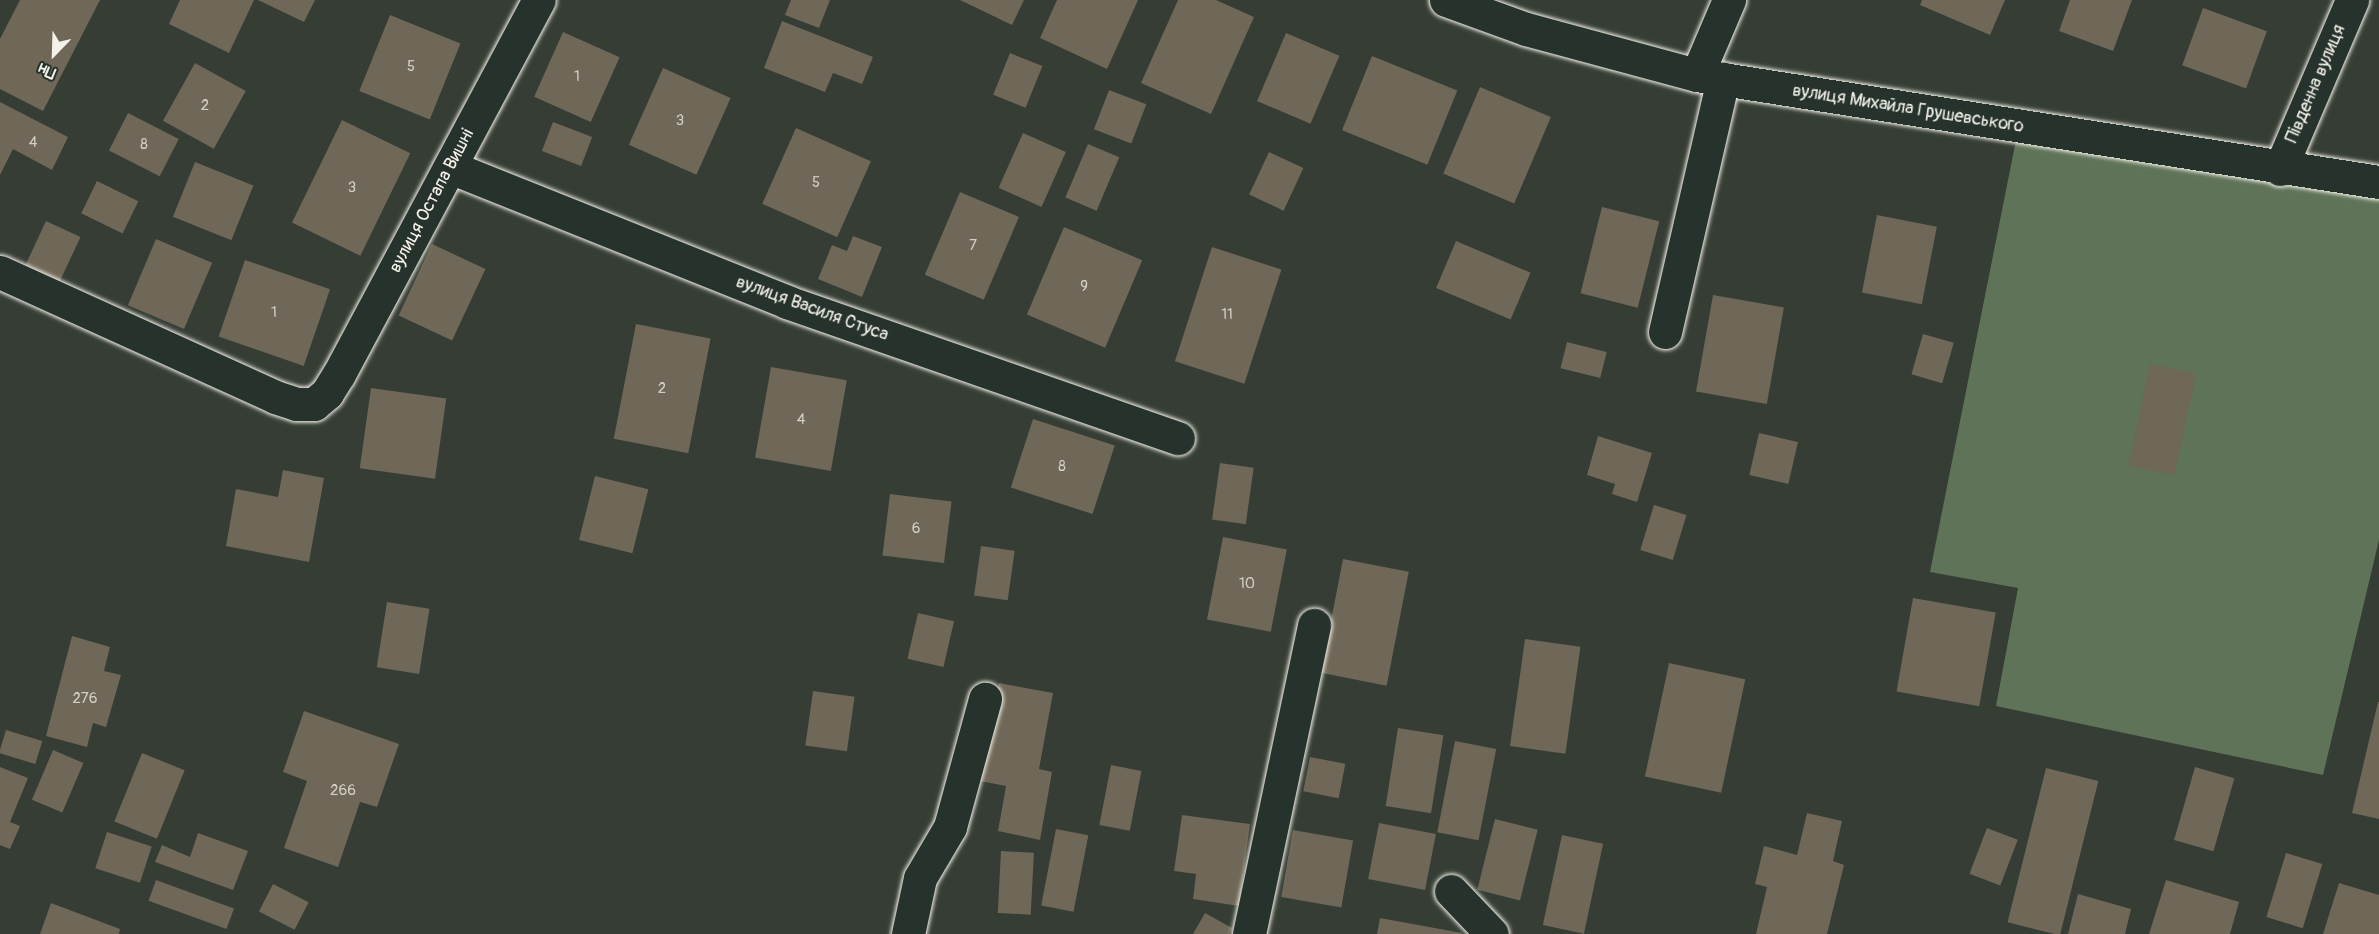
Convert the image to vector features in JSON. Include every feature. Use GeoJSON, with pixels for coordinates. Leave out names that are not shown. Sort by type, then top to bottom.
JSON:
{"type":"FeatureCollection","features":[{"type":"Feature","properties":{"kind":"street","name":"вулиця Остапа Вишні"},"geometry":{"type":"LineString","coordinates":[[0,272],[275,397],[305,406],[320,400],[339,374],[539,0]]}},
{"type":"Feature","properties":{"kind":"street","name":"вулиця Михайла Грушевського"},"geometry":{"type":"LineString","coordinates":[[1446,0],[1526,29],[1710,77],[2280,169],[2379,182]]}},
{"type":"Feature","properties":{"kind":"street"},"geometry":{"type":"LineString","coordinates":[[1665,332],[1710,77],[1729,0]]}},
{"type":"Feature","properties":{"kind":"street","name":"Південна вулиця"},"geometry":{"type":"LineString","coordinates":[[2280,169],[2352,0]]}},
{"type":"Feature","properties":{"kind":"street","name":"вулиця Василя Стуса"},"geometry":{"type":"LineString","coordinates":[[450,167],[787,302],[1178,438]]}},
{"type":"Feature","properties":{"kind":"street"},"geometry":{"type":"LineString","coordinates":[[1249,934],[1314,625]]}},
{"type":"Feature","properties":{"kind":"street"},"geometry":{"type":"LineString","coordinates":[[908,934],[920,878],[950,827],[985,699]]}},
{"type":"Feature","properties":{"kind":"street"},"geometry":{"type":"LineString","coordinates":[[1451,891],[1492,934]]}},
{"type":"Feature","properties":{"kind":"green space"},"geometry":{"type":"Polygon","coordinates":[[[2016,140],[2379,199],[2379,540],[2323,775],[1996,706],[2018,588],[1930,572],[2016,140]]]}},
{"type":"Feature","properties":{"kind":"building"},"geometry":{"type":"Polygon","coordinates":[[[20,0],[100,0],[43,111],[0,89],[0,39],[20,0]]]}},
{"type":"Feature","properties":{"kind":"building"},"geometry":{"type":"Polygon","coordinates":[[[180,0],[254,0],[229,53],[169,24],[180,0]]]}},
{"type":"Feature","properties":{"kind":"building"},"geometry":{"type":"Polygon","coordinates":[[[258,0],[315,0],[304,22],[258,0]]]}},
{"type":"Feature","properties":{"kind":"building"},"geometry":{"type":"Polygon","coordinates":[[[791,0],[830,0],[819,28],[785,15],[791,0]]]}},
{"type":"Feature","properties":{"kind":"building"},"geometry":{"type":"Polygon","coordinates":[[[960,0],[1024,0],[1012,25],[960,0]]]}},
{"type":"Feature","properties":{"kind":"building"},"geometry":{"type":"Polygon","coordinates":[[[1057,0],[1138,0],[1107,69],[1040,38],[1057,0]]]}},
{"type":"Feature","properties":{"kind":"building"},"geometry":{"type":"Polygon","coordinates":[[[1178,0],[1216,0],[1254,17],[1211,114],[1141,83],[1178,0]]]}},
{"type":"Feature","properties":{"kind":"building"},"geometry":{"type":"Polygon","coordinates":[[[1922,0],[2005,0],[1990,35],[1920,5],[1922,0]]]}},
{"type":"Feature","properties":{"kind":"building"},"geometry":{"type":"Polygon","coordinates":[[[2070,0],[2132,0],[2113,51],[2059,31],[2070,0]]]}},
{"type":"Feature","properties":{"kind":"building"},"geometry":{"type":"Polygon","coordinates":[[[2203,8],[2267,31],[2246,89],[2182,65],[2203,8]]]}},
{"type":"Feature","properties":{"kind":"building"},"geometry":{"type":"Polygon","coordinates":[[[390,15],[460,43],[430,119],[359,91],[390,15]]]}},
{"type":"Feature","properties":{"kind":"building"},"geometry":{"type":"Polygon","coordinates":[[[782,21],[873,57],[862,84],[833,73],[825,92],[764,68],[782,21]]]}},
{"type":"Feature","properties":{"kind":"building"},"geometry":{"type":"Polygon","coordinates":[[[563,32],[620,57],[591,122],[534,97],[563,32]]]}},
{"type":"Feature","properties":{"kind":"building"},"geometry":{"type":"Polygon","coordinates":[[[1286,33],[1339,56],[1310,124],[1257,101],[1286,33]]]}},
{"type":"Feature","properties":{"kind":"building"},"geometry":{"type":"Polygon","coordinates":[[[1010,53],[1042,66],[1026,108],[993,95],[1010,53]]]}},
{"type":"Feature","properties":{"kind":"building"},"geometry":{"type":"Polygon","coordinates":[[[1372,56],[1457,90],[1427,165],[1342,130],[1372,56]]]}},
{"type":"Feature","properties":{"kind":"building"},"geometry":{"type":"Polygon","coordinates":[[[195,63],[246,91],[214,149],[163,121],[195,63]]]}},
{"type":"Feature","properties":{"kind":"building"},"geometry":{"type":"Polygon","coordinates":[[[663,68],[731,98],[696,175],[629,145],[663,68]]]}},
{"type":"Feature","properties":{"kind":"building"},"geometry":{"type":"Polygon","coordinates":[[[1480,87],[1551,117],[1514,204],[1443,174],[1480,87]]]}},
{"type":"Feature","properties":{"kind":"building"},"geometry":{"type":"Polygon","coordinates":[[[1109,90],[1146,104],[1131,144],[1094,129],[1109,90]]]}},
{"type":"Feature","properties":{"kind":"building"},"geometry":{"type":"Polygon","coordinates":[[[0,102],[68,137],[52,170],[13,149],[0,175],[0,102]]]}},
{"type":"Feature","properties":{"kind":"building"},"geometry":{"type":"Polygon","coordinates":[[[128,113],[179,139],[160,176],[109,150],[128,113]]]}},
{"type":"Feature","properties":{"kind":"building"},"geometry":{"type":"Polygon","coordinates":[[[342,120],[410,153],[360,256],[292,222],[342,120]]]}},
{"type":"Feature","properties":{"kind":"building"},"geometry":{"type":"Polygon","coordinates":[[[553,122],[592,137],[581,166],[542,151],[553,122]]]}},
{"type":"Feature","properties":{"kind":"building"},"geometry":{"type":"Polygon","coordinates":[[[796,128],[871,161],[837,237],[762,204],[796,128]]]}},
{"type":"Feature","properties":{"kind":"building"},"geometry":{"type":"Polygon","coordinates":[[[1023,133],[1066,152],[1042,207],[999,188],[1023,133]]]}},
{"type":"Feature","properties":{"kind":"building"},"geometry":{"type":"Polygon","coordinates":[[[1088,144],[1119,157],[1097,211],[1065,197],[1088,144]]]}},
{"type":"Feature","properties":{"kind":"building"},"geometry":{"type":"Polygon","coordinates":[[[1269,152],[1303,168],[1284,211],[1249,195],[1269,152]]]}},
{"type":"Feature","properties":{"kind":"building"},"geometry":{"type":"Polygon","coordinates":[[[195,162],[253,186],[231,240],[173,217],[195,162]]]}},
{"type":"Feature","properties":{"kind":"building"},"geometry":{"type":"Polygon","coordinates":[[[97,181],[138,201],[123,234],[81,213],[97,181]]]}},
{"type":"Feature","properties":{"kind":"building"},"geometry":{"type":"Polygon","coordinates":[[[960,192],[1019,217],[984,300],[925,275],[960,192]]]}},
{"type":"Feature","properties":{"kind":"building"},"geometry":{"type":"Polygon","coordinates":[[[1602,207],[1659,221],[1638,308],[1580,293],[1602,207]]]}},
{"type":"Feature","properties":{"kind":"building"},"geometry":{"type":"Polygon","coordinates":[[[1877,215],[1937,227],[1922,304],[1862,293],[1877,215]]]}},
{"type":"Feature","properties":{"kind":"building"},"geometry":{"type":"Polygon","coordinates":[[[46,221],[80,237],[59,282],[25,266],[46,221]]]}},
{"type":"Feature","properties":{"kind":"building"},"geometry":{"type":"Polygon","coordinates":[[[1064,227],[1142,260],[1105,348],[1027,314],[1064,227]]]}},
{"type":"Feature","properties":{"kind":"building"},"geometry":{"type":"Polygon","coordinates":[[[853,236],[882,247],[862,297],[818,279],[832,245],[847,251],[853,236]]]}},
{"type":"Feature","properties":{"kind":"building"},"geometry":{"type":"Polygon","coordinates":[[[156,239],[212,263],[184,329],[128,305],[156,239]]]}},
{"type":"Feature","properties":{"kind":"building"},"geometry":{"type":"Polygon","coordinates":[[[1456,241],[1531,273],[1511,320],[1436,288],[1456,241]]]}},
{"type":"Feature","properties":{"kind":"building"},"geometry":{"type":"Polygon","coordinates":[[[432,244],[485,269],[452,341],[399,316],[432,244]]]}},
{"type":"Feature","properties":{"kind":"building"},"geometry":{"type":"Polygon","coordinates":[[[1212,247],[1281,270],[1244,384],[1175,361],[1212,247]]]}},
{"type":"Feature","properties":{"kind":"building"},"geometry":{"type":"Polygon","coordinates":[[[245,260],[330,289],[304,366],[219,337],[245,260]]]}},
{"type":"Feature","properties":{"kind":"building"},"geometry":{"type":"Polygon","coordinates":[[[1713,295],[1784,308],[1767,404],[1696,392],[1713,295]]]}},
{"type":"Feature","properties":{"kind":"building"},"geometry":{"type":"Polygon","coordinates":[[[636,324],[711,339],[688,453],[614,439],[636,324]]]}},
{"type":"Feature","properties":{"kind":"building"},"geometry":{"type":"Polygon","coordinates":[[[1923,334],[1954,343],[1942,383],[1911,374],[1923,334]]]}},
{"type":"Feature","properties":{"kind":"building"},"geometry":{"type":"Polygon","coordinates":[[[1567,342],[1607,352],[1600,378],[1560,368],[1567,342]]]}},
{"type":"Feature","properties":{"kind":"building"},"geometry":{"type":"Polygon","coordinates":[[[2150,364],[2196,374],[2174,475],[2128,466],[2150,364]]]}},
{"type":"Feature","properties":{"kind":"building"},"geometry":{"type":"Polygon","coordinates":[[[771,367],[847,380],[831,471],[755,458],[771,367]]]}},
{"type":"Feature","properties":{"kind":"building"},"geometry":{"type":"Polygon","coordinates":[[[371,388],[446,399],[435,479],[360,468],[371,388]]]}},
{"type":"Feature","properties":{"kind":"building"},"geometry":{"type":"Polygon","coordinates":[[[1033,419],[1115,446],[1093,514],[1011,487],[1033,419]]]}},
{"type":"Feature","properties":{"kind":"building"},"geometry":{"type":"Polygon","coordinates":[[[1759,433],[1798,442],[1788,484],[1749,475],[1759,433]]]}},
{"type":"Feature","properties":{"kind":"building"},"geometry":{"type":"Polygon","coordinates":[[[1598,436],[1652,453],[1637,502],[1612,494],[1615,484],[1587,475],[1598,436]]]}},
{"type":"Feature","properties":{"kind":"building"},"geometry":{"type":"Polygon","coordinates":[[[1220,463],[1254,468],[1246,524],[1212,519],[1220,463]]]}},
{"type":"Feature","properties":{"kind":"building"},"geometry":{"type":"Polygon","coordinates":[[[283,470],[324,478],[309,562],[226,546],[236,489],[278,497],[283,470]]]}},
{"type":"Feature","properties":{"kind":"building"},"geometry":{"type":"Polygon","coordinates":[[[595,476],[648,489],[632,553],[579,540],[595,476]]]}},
{"type":"Feature","properties":{"kind":"building"},"geometry":{"type":"Polygon","coordinates":[[[890,494],[952,502],[944,563],[882,556],[890,494]]]}},
{"type":"Feature","properties":{"kind":"building"},"geometry":{"type":"Polygon","coordinates":[[[1654,505],[1687,515],[1673,560],[1640,550],[1654,505]]]}},
{"type":"Feature","properties":{"kind":"building"},"geometry":{"type":"Polygon","coordinates":[[[1223,537],[1287,549],[1271,632],[1207,619],[1223,537]]]}},
{"type":"Feature","properties":{"kind":"building"},"geometry":{"type":"Polygon","coordinates":[[[981,546],[1015,551],[1008,600],[974,596],[981,546]]]}},
{"type":"Feature","properties":{"kind":"building"},"geometry":{"type":"Polygon","coordinates":[[[1343,559],[1409,572],[1387,686],[1321,673],[1343,559]]]}},
{"type":"Feature","properties":{"kind":"building"},"geometry":{"type":"Polygon","coordinates":[[[1913,598],[1996,613],[1979,706],[1897,692],[1913,598]]]}},
{"type":"Feature","properties":{"kind":"building"},"geometry":{"type":"Polygon","coordinates":[[[387,602],[429,609],[419,674],[377,667],[387,602]]]}},
{"type":"Feature","properties":{"kind":"building"},"geometry":{"type":"Polygon","coordinates":[[[918,613],[954,621],[943,667],[907,659],[918,613]]]}},
{"type":"Feature","properties":{"kind":"building"},"geometry":{"type":"Polygon","coordinates":[[[72,636],[110,647],[104,671],[121,675],[106,727],[93,723],[87,747],[46,736],[72,636]]]}},
{"type":"Feature","properties":{"kind":"building"},"geometry":{"type":"Polygon","coordinates":[[[1525,639],[1580,647],[1565,754],[1510,746],[1525,639]]]}},
{"type":"Feature","properties":{"kind":"building"},"geometry":{"type":"Polygon","coordinates":[[[1669,663],[1745,679],[1721,793],[1645,776],[1669,663]]]}},
{"type":"Feature","properties":{"kind":"building"},"geometry":{"type":"Polygon","coordinates":[[[999,683],[1053,693],[1039,769],[1052,772],[1040,840],[998,831],[1006,786],[980,781],[999,683]]]}},
{"type":"Feature","properties":{"kind":"building"},"geometry":{"type":"Polygon","coordinates":[[[813,691],[855,697],[847,751],[805,745],[813,691]]]}},
{"type":"Feature","properties":{"kind":"building"},"geometry":{"type":"Polygon","coordinates":[[[2379,702],[2379,819],[2352,813],[2379,702]]]}},
{"type":"Feature","properties":{"kind":"building"},"geometry":{"type":"Polygon","coordinates":[[[304,711],[399,744],[377,807],[360,802],[338,867],[284,848],[307,781],[283,772],[304,711]]]}},
{"type":"Feature","properties":{"kind":"building"},"geometry":{"type":"Polygon","coordinates":[[[1398,728],[1443,735],[1431,813],[1386,806],[1398,728]]]}},
{"type":"Feature","properties":{"kind":"building"},"geometry":{"type":"Polygon","coordinates":[[[6,730],[42,741],[35,764],[0,753],[6,730]]]}},
{"type":"Feature","properties":{"kind":"building"},"geometry":{"type":"Polygon","coordinates":[[[1455,741],[1496,749],[1478,840],[1437,832],[1455,741]]]}},
{"type":"Feature","properties":{"kind":"building"},"geometry":{"type":"Polygon","coordinates":[[[53,750],[83,763],[62,813],[32,800],[53,750]]]}},
{"type":"Feature","properties":{"kind":"building"},"geometry":{"type":"Polygon","coordinates":[[[142,753],[185,770],[157,839],[114,822],[142,753]]]}},
{"type":"Feature","properties":{"kind":"building"},"geometry":{"type":"Polygon","coordinates":[[[1310,757],[1345,764],[1339,798],[1303,791],[1310,757]]]}},
{"type":"Feature","properties":{"kind":"building"},"geometry":{"type":"Polygon","coordinates":[[[1111,765],[1141,771],[1130,831],[1099,825],[1111,765]]]}},
{"type":"Feature","properties":{"kind":"building"},"geometry":{"type":"Polygon","coordinates":[[[0,767],[28,778],[10,822],[20,826],[10,849],[0,845],[0,767]]]}},
{"type":"Feature","properties":{"kind":"building"},"geometry":{"type":"Polygon","coordinates":[[[2195,767],[2234,778],[2213,851],[2174,840],[2195,767]]]}},
{"type":"Feature","properties":{"kind":"building"},"geometry":{"type":"Polygon","coordinates":[[[2046,768],[2098,781],[2060,934],[2008,922],[2046,768]]]}},
{"type":"Feature","properties":{"kind":"building"},"geometry":{"type":"Polygon","coordinates":[[[1807,813],[1842,821],[1833,861],[1844,865],[1827,934],[1756,934],[1767,887],[1755,884],[1764,846],[1797,855],[1807,813]]]}},
{"type":"Feature","properties":{"kind":"building"},"geometry":{"type":"Polygon","coordinates":[[[1182,815],[1250,824],[1239,906],[1193,899],[1196,874],[1174,871],[1182,815]]]}},
{"type":"Feature","properties":{"kind":"building"},"geometry":{"type":"Polygon","coordinates":[[[1495,819],[1538,830],[1520,900],[1477,890],[1495,819]]]}},
{"type":"Feature","properties":{"kind":"building"},"geometry":{"type":"Polygon","coordinates":[[[1379,823],[1436,834],[1425,890],[1368,879],[1379,823]]]}},
{"type":"Feature","properties":{"kind":"building"},"geometry":{"type":"Polygon","coordinates":[[[1987,828],[2018,840],[2000,886],[1969,874],[1987,828]]]}},
{"type":"Feature","properties":{"kind":"building"},"geometry":{"type":"Polygon","coordinates":[[[1056,829],[1088,835],[1074,912],[1041,906],[1056,829]]]}},
{"type":"Feature","properties":{"kind":"building"},"geometry":{"type":"Polygon","coordinates":[[[1293,830],[1353,841],[1341,908],[1281,897],[1293,830]]]}},
{"type":"Feature","properties":{"kind":"building"},"geometry":{"type":"Polygon","coordinates":[[[107,832],[152,847],[140,883],[95,868],[107,832]]]}},
{"type":"Feature","properties":{"kind":"building"},"geometry":{"type":"Polygon","coordinates":[[[198,833],[248,851],[233,890],[155,862],[162,845],[190,857],[198,833]]]}},
{"type":"Feature","properties":{"kind":"building"},"geometry":{"type":"Polygon","coordinates":[[[1562,835],[1603,844],[1584,934],[1543,925],[1562,835]]]}},
{"type":"Feature","properties":{"kind":"building"},"geometry":{"type":"Polygon","coordinates":[[[1001,851],[1034,853],[1031,915],[998,913],[1001,851]]]}},
{"type":"Feature","properties":{"kind":"building"},"geometry":{"type":"Polygon","coordinates":[[[2286,853],[2322,864],[2303,928],[2266,917],[2286,853]]]}},
{"type":"Feature","properties":{"kind":"building"},"geometry":{"type":"Polygon","coordinates":[[[156,880],[234,908],[226,929],[148,901],[156,880]]]}},
{"type":"Feature","properties":{"kind":"building"},"geometry":{"type":"Polygon","coordinates":[[[2166,880],[2239,902],[2230,934],[2149,934],[2166,880]]]}},
{"type":"Feature","properties":{"kind":"building"},"geometry":{"type":"Polygon","coordinates":[[[2339,883],[2379,895],[2379,934],[2323,934],[2339,883]]]}},
{"type":"Feature","properties":{"kind":"building"},"geometry":{"type":"Polygon","coordinates":[[[273,884],[309,902],[295,930],[259,912],[273,884]]]}},
{"type":"Feature","properties":{"kind":"building"},"geometry":{"type":"Polygon","coordinates":[[[2078,894],[2131,909],[2125,934],[2068,934],[2078,894]]]}},
{"type":"Feature","properties":{"kind":"building"},"geometry":{"type":"Polygon","coordinates":[[[51,903],[120,929],[119,934],[40,934],[51,903]]]}},
{"type":"Feature","properties":{"kind":"building"},"geometry":{"type":"Polygon","coordinates":[[[1205,913],[1232,928],[1229,934],[1193,934],[1205,913]]]}},
{"type":"Feature","properties":{"kind":"building"},"geometry":{"type":"Polygon","coordinates":[[[1380,918],[1462,933],[1462,934],[1377,934],[1380,918]]]}}]}
